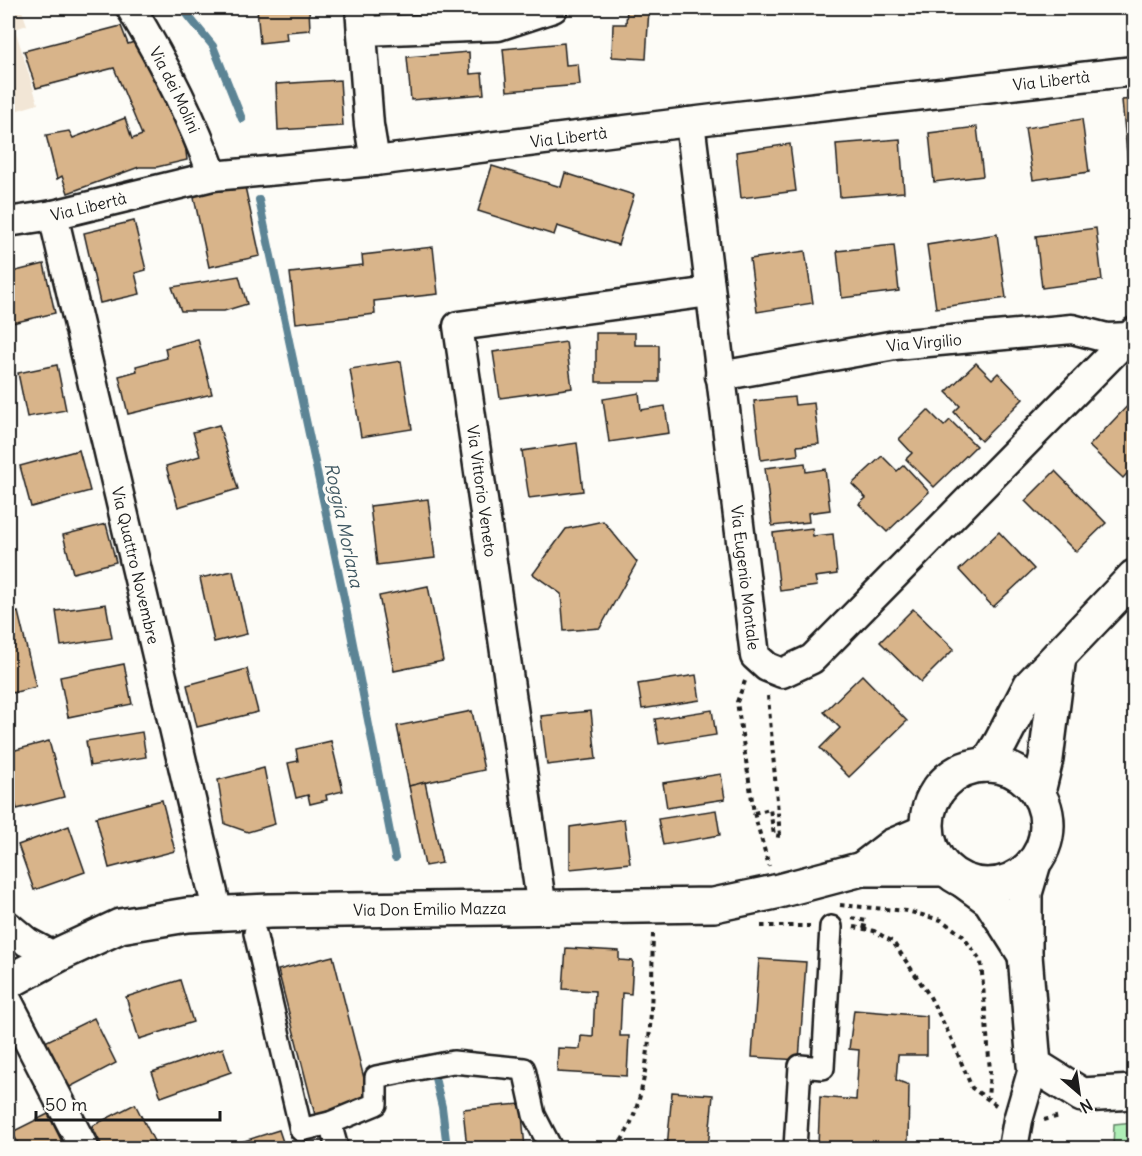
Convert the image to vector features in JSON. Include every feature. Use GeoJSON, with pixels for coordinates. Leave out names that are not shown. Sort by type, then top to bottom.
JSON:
{"type":"FeatureCollection","features":[{"type":"Feature","properties":{"kind":"street","name":"Via dei Molini"},"geometry":{"type":"LineString","coordinates":[[131,8],[147,33],[200,141],[213,176]]}},
{"type":"Feature","properties":{"kind":"street"},"geometry":{"type":"LineString","coordinates":[[375,161],[369,125],[361,19],[498,26],[553,8]]}},
{"type":"Feature","properties":{"kind":"street","name":"Via Libertà"},"geometry":{"type":"LineString","coordinates":[[8,222],[53,215],[213,176],[375,161],[1134,70]]}},
{"type":"Feature","properties":{"kind":"street","name":"Via Eugenio Montale"},"geometry":{"type":"LineString","coordinates":[[690,122],[755,657],[767,667],[782,673],[812,659],[1132,334]]}},
{"type":"Feature","properties":{"kind":"street","name":"Via Quattro Novembre"},"geometry":{"type":"LineString","coordinates":[[53,215],[218,914]]}},
{"type":"Feature","properties":{"kind":"street","name":"Via Vittorio Veneto"},"geometry":{"type":"LineString","coordinates":[[542,909],[458,326],[710,292]]}},
{"type":"Feature","properties":{"kind":"street","name":"Via Virgilio"},"geometry":{"type":"LineString","coordinates":[[720,376],[894,345],[1072,329],[1107,338],[1132,334]]}},
{"type":"Feature","properties":{"kind":"street"},"geometry":{"type":"LineString","coordinates":[[987,765],[1030,686],[1134,577]]}},
{"type":"Feature","properties":{"kind":"street"},"geometry":{"type":"LineString","coordinates":[[1038,792],[1046,759],[1059,656]]}},
{"type":"Feature","properties":{"kind":"street"},"geometry":{"type":"LineString","coordinates":[[1013,1149],[1018,1120],[1034,1065],[1025,955],[1025,893],[1048,830],[1046,810],[1038,792],[1028,780],[1016,772],[987,765],[970,767],[955,774],[942,785],[933,799],[928,814],[927,831],[930,845],[936,858],[990,900],[1025,955]]}},
{"type":"Feature","properties":{"kind":"street","name":"Via Don Emilio Mazza"},"geometry":{"type":"LineString","coordinates":[[862,869],[892,846],[927,831]]}},
{"type":"Feature","properties":{"kind":"street","name":"Via Don Emilio Mazza"},"geometry":{"type":"LineString","coordinates":[[8,982],[120,926],[187,915],[270,911],[714,905],[862,869],[955,875],[982,885],[1001,885],[1018,877],[1033,866]]}},
{"type":"Feature","properties":{"kind":"street"},"geometry":{"type":"LineString","coordinates":[[8,926],[27,942],[55,957]]}},
{"type":"Feature","properties":{"kind":"street"},"geometry":{"type":"LineString","coordinates":[[795,1149],[800,1066],[823,1068],[831,927]]}},
{"type":"Feature","properties":{"kind":"street"},"geometry":{"type":"LineString","coordinates":[[255,933],[301,1130],[330,1123],[376,1104],[376,1077],[453,1062],[524,1069],[534,1115],[551,1149]]}},
{"type":"Feature","properties":{"kind":"street"},"geometry":{"type":"LineString","coordinates":[[8,1002],[84,1149]]}},
{"type":"Feature","properties":{"kind":"street"},"geometry":{"type":"LineString","coordinates":[[1034,1065],[1082,1095],[1134,1092]]}},
{"type":"Feature","properties":{"kind":"street"},"geometry":{"type":"LineString","coordinates":[[330,1123],[337,1149]]}},
{"type":"Feature","properties":{"kind":"path"},"geometry":{"type":"LineString","coordinates":[[745,680],[737,702],[754,813],[775,892]]}},
{"type":"Feature","properties":{"kind":"path"},"geometry":{"type":"LineString","coordinates":[[754,813],[770,809],[774,835],[780,836]]}},
{"type":"Feature","properties":{"kind":"path"},"geometry":{"type":"LineString","coordinates":[[755,926],[850,927],[874,931],[893,942],[929,995],[951,1038],[972,1088],[988,1099],[990,1071],[981,961],[962,935],[941,920],[907,911],[836,905]]}},
{"type":"Feature","properties":{"kind":"path"},"geometry":{"type":"LineString","coordinates":[[616,1149],[624,1139],[639,1105],[646,1068],[654,927]]}},
{"type":"Feature","properties":{"kind":"shaded area"},"geometry":{"type":"Polygon","coordinates":[[[8,8],[21,8],[27,25],[15,29],[38,104],[8,113],[8,8]]]}},
{"type":"Feature","properties":{"kind":"green space"},"geometry":{"type":"Polygon","coordinates":[[[1134,1122],[1134,1148],[1113,1148],[1114,1124],[1134,1122]]]}},
{"type":"Feature","properties":{"kind":"building"},"geometry":{"type":"Polygon","coordinates":[[[257,8],[309,8],[310,30],[286,32],[287,40],[260,43],[257,8]]]}},
{"type":"Feature","properties":{"kind":"building"},"geometry":{"type":"Polygon","coordinates":[[[627,8],[649,8],[646,59],[612,57],[613,24],[626,24],[627,8]]]}},
{"type":"Feature","properties":{"kind":"building"},"geometry":{"type":"Polygon","coordinates":[[[793,8],[834,8],[800,13],[793,8]]]}},
{"type":"Feature","properties":{"kind":"building"},"geometry":{"type":"Polygon","coordinates":[[[121,26],[128,44],[143,39],[183,127],[187,160],[157,167],[139,167],[68,193],[62,176],[57,179],[46,135],[69,131],[73,138],[125,118],[132,139],[142,135],[114,68],[36,88],[24,51],[121,26]]]}},
{"type":"Feature","properties":{"kind":"building"},"geometry":{"type":"Polygon","coordinates":[[[564,43],[566,65],[578,64],[580,85],[507,91],[503,49],[564,43]]]}},
{"type":"Feature","properties":{"kind":"building"},"geometry":{"type":"Polygon","coordinates":[[[469,52],[470,74],[482,73],[484,94],[411,100],[407,57],[469,52]]]}},
{"type":"Feature","properties":{"kind":"building"},"geometry":{"type":"Polygon","coordinates":[[[340,80],[343,126],[278,130],[276,84],[340,80]]]}},
{"type":"Feature","properties":{"kind":"building"},"geometry":{"type":"Polygon","coordinates":[[[1134,99],[1134,164],[1128,165],[1122,100],[1134,99]]]}},
{"type":"Feature","properties":{"kind":"building"},"geometry":{"type":"Polygon","coordinates":[[[1082,119],[1089,172],[1033,180],[1025,128],[1082,119]]]}},
{"type":"Feature","properties":{"kind":"building"},"geometry":{"type":"Polygon","coordinates":[[[977,127],[983,176],[934,182],[929,133],[977,127]]]}},
{"type":"Feature","properties":{"kind":"building"},"geometry":{"type":"Polygon","coordinates":[[[900,139],[904,192],[840,197],[836,144],[900,139]]]}},
{"type":"Feature","properties":{"kind":"building"},"geometry":{"type":"Polygon","coordinates":[[[790,144],[796,191],[741,198],[736,152],[790,144]]]}},
{"type":"Feature","properties":{"kind":"building"},"geometry":{"type":"Polygon","coordinates":[[[492,166],[561,187],[565,173],[634,195],[618,245],[557,226],[554,235],[478,211],[492,166]]]}},
{"type":"Feature","properties":{"kind":"building"},"geometry":{"type":"Polygon","coordinates":[[[244,182],[260,256],[209,267],[193,193],[244,182]]]}},
{"type":"Feature","properties":{"kind":"building"},"geometry":{"type":"Polygon","coordinates":[[[134,221],[146,270],[135,273],[140,294],[100,303],[84,233],[134,221]]]}},
{"type":"Feature","properties":{"kind":"building"},"geometry":{"type":"Polygon","coordinates":[[[1096,228],[1102,280],[1042,288],[1036,236],[1096,228]]]}},
{"type":"Feature","properties":{"kind":"building"},"geometry":{"type":"Polygon","coordinates":[[[997,234],[1006,298],[936,308],[927,245],[997,234]]]}},
{"type":"Feature","properties":{"kind":"building"},"geometry":{"type":"Polygon","coordinates":[[[894,245],[899,291],[842,298],[837,251],[894,245]]]}},
{"type":"Feature","properties":{"kind":"building"},"geometry":{"type":"Polygon","coordinates":[[[433,247],[438,294],[374,301],[375,314],[296,323],[290,273],[363,265],[362,255],[433,247]]]}},
{"type":"Feature","properties":{"kind":"building"},"geometry":{"type":"Polygon","coordinates":[[[805,251],[813,303],[757,312],[750,259],[805,251]]]}},
{"type":"Feature","properties":{"kind":"building"},"geometry":{"type":"Polygon","coordinates":[[[44,264],[55,313],[8,324],[8,273],[44,264]]]}},
{"type":"Feature","properties":{"kind":"building"},"geometry":{"type":"Polygon","coordinates":[[[239,276],[247,304],[224,311],[181,311],[172,287],[239,276]]]}},
{"type":"Feature","properties":{"kind":"building"},"geometry":{"type":"Polygon","coordinates":[[[596,333],[635,333],[635,345],[659,345],[659,382],[596,382],[596,333]]]}},
{"type":"Feature","properties":{"kind":"building"},"geometry":{"type":"Polygon","coordinates":[[[198,339],[212,394],[128,414],[119,376],[137,371],[136,366],[167,358],[165,348],[198,339]]]}},
{"type":"Feature","properties":{"kind":"building"},"geometry":{"type":"Polygon","coordinates":[[[566,342],[572,388],[500,398],[493,352],[566,342]]]}},
{"type":"Feature","properties":{"kind":"building"},"geometry":{"type":"Polygon","coordinates":[[[401,361],[412,429],[361,437],[350,369],[401,361]]]}},
{"type":"Feature","properties":{"kind":"building"},"geometry":{"type":"Polygon","coordinates":[[[976,363],[992,379],[998,373],[1023,399],[981,441],[954,412],[960,406],[946,392],[976,363]]]}},
{"type":"Feature","properties":{"kind":"building"},"geometry":{"type":"Polygon","coordinates":[[[57,365],[66,410],[27,417],[18,373],[57,365]]]}},
{"type":"Feature","properties":{"kind":"building"},"geometry":{"type":"Polygon","coordinates":[[[639,393],[641,410],[665,406],[669,433],[609,442],[603,399],[639,393]]]}},
{"type":"Feature","properties":{"kind":"building"},"geometry":{"type":"Polygon","coordinates":[[[794,397],[795,405],[814,403],[819,444],[797,446],[798,455],[761,460],[754,401],[794,397]]]}},
{"type":"Feature","properties":{"kind":"building"},"geometry":{"type":"Polygon","coordinates":[[[1134,399],[1134,466],[1123,478],[1089,446],[1134,399]]]}},
{"type":"Feature","properties":{"kind":"building"},"geometry":{"type":"Polygon","coordinates":[[[928,410],[944,426],[950,420],[976,446],[934,487],[906,459],[912,453],[899,439],[928,410]]]}},
{"type":"Feature","properties":{"kind":"building"},"geometry":{"type":"Polygon","coordinates":[[[219,425],[238,489],[178,507],[166,466],[200,456],[193,432],[219,425]]]}},
{"type":"Feature","properties":{"kind":"building"},"geometry":{"type":"Polygon","coordinates":[[[577,443],[583,491],[529,498],[522,451],[577,443]]]}},
{"type":"Feature","properties":{"kind":"building"},"geometry":{"type":"Polygon","coordinates":[[[79,450],[90,491],[31,507],[20,466],[79,450]]]}},
{"type":"Feature","properties":{"kind":"building"},"geometry":{"type":"Polygon","coordinates":[[[882,456],[897,471],[904,465],[929,492],[887,532],[859,504],[866,498],[852,484],[882,456]]]}},
{"type":"Feature","properties":{"kind":"building"},"geometry":{"type":"Polygon","coordinates":[[[805,463],[806,472],[825,469],[830,510],[808,513],[809,522],[772,526],[765,468],[805,463]]]}},
{"type":"Feature","properties":{"kind":"building"},"geometry":{"type":"Polygon","coordinates":[[[1055,471],[1106,523],[1076,552],[1025,501],[1055,471]]]}},
{"type":"Feature","properties":{"kind":"building"},"geometry":{"type":"Polygon","coordinates":[[[428,499],[435,558],[377,565],[370,506],[428,499]]]}},
{"type":"Feature","properties":{"kind":"building"},"geometry":{"type":"Polygon","coordinates":[[[603,521],[637,562],[600,628],[564,631],[561,594],[533,574],[566,529],[603,521]]]}},
{"type":"Feature","properties":{"kind":"building"},"geometry":{"type":"Polygon","coordinates":[[[106,524],[116,562],[73,573],[63,535],[106,524]]]}},
{"type":"Feature","properties":{"kind":"building"},"geometry":{"type":"Polygon","coordinates":[[[812,528],[813,536],[833,534],[837,574],[815,577],[817,586],[780,591],[773,533],[812,528]]]}},
{"type":"Feature","properties":{"kind":"building"},"geometry":{"type":"Polygon","coordinates":[[[999,532],[1034,569],[993,607],[959,570],[999,532]]]}},
{"type":"Feature","properties":{"kind":"building"},"geometry":{"type":"Polygon","coordinates":[[[233,571],[247,634],[214,642],[200,578],[233,571]]]}},
{"type":"Feature","properties":{"kind":"building"},"geometry":{"type":"Polygon","coordinates":[[[428,586],[443,661],[394,671],[379,596],[428,586]]]}},
{"type":"Feature","properties":{"kind":"building"},"geometry":{"type":"Polygon","coordinates":[[[106,604],[112,638],[61,646],[56,611],[106,604]]]}},
{"type":"Feature","properties":{"kind":"building"},"geometry":{"type":"Polygon","coordinates":[[[913,609],[954,649],[921,682],[880,642],[913,609]]]}},
{"type":"Feature","properties":{"kind":"building"},"geometry":{"type":"Polygon","coordinates":[[[18,612],[36,687],[8,694],[8,615],[18,612]]]}},
{"type":"Feature","properties":{"kind":"building"},"geometry":{"type":"Polygon","coordinates":[[[124,664],[132,704],[68,717],[60,677],[124,664]]]}},
{"type":"Feature","properties":{"kind":"building"},"geometry":{"type":"Polygon","coordinates":[[[247,669],[258,712],[197,727],[187,685],[247,669]]]}},
{"type":"Feature","properties":{"kind":"building"},"geometry":{"type":"Polygon","coordinates":[[[696,675],[700,700],[642,709],[638,684],[696,675]]]}},
{"type":"Feature","properties":{"kind":"building"},"geometry":{"type":"Polygon","coordinates":[[[862,675],[907,721],[849,777],[820,748],[840,728],[824,712],[862,675]]]}},
{"type":"Feature","properties":{"kind":"building"},"geometry":{"type":"Polygon","coordinates":[[[712,710],[716,735],[659,744],[655,719],[712,710]]]}},
{"type":"Feature","properties":{"kind":"building"},"geometry":{"type":"Polygon","coordinates":[[[472,711],[484,770],[409,786],[397,726],[472,711]]]}},
{"type":"Feature","properties":{"kind":"building"},"geometry":{"type":"Polygon","coordinates":[[[591,711],[596,759],[547,765],[541,716],[591,711]]]}},
{"type":"Feature","properties":{"kind":"building"},"geometry":{"type":"Polygon","coordinates":[[[142,732],[146,757],[90,766],[86,741],[142,732]]]}},
{"type":"Feature","properties":{"kind":"building"},"geometry":{"type":"Polygon","coordinates":[[[49,741],[64,797],[17,809],[8,773],[8,752],[49,741]]]}},
{"type":"Feature","properties":{"kind":"building"},"geometry":{"type":"Polygon","coordinates":[[[331,741],[343,791],[326,795],[327,800],[310,804],[308,795],[296,798],[288,763],[298,761],[296,749],[331,741]]]}},
{"type":"Feature","properties":{"kind":"building"},"geometry":{"type":"Polygon","coordinates":[[[264,768],[275,824],[248,832],[225,824],[218,780],[264,768]]]}},
{"type":"Feature","properties":{"kind":"building"},"geometry":{"type":"Polygon","coordinates":[[[721,774],[725,799],[667,808],[663,783],[721,774]]]}},
{"type":"Feature","properties":{"kind":"building"},"geometry":{"type":"Polygon","coordinates":[[[425,782],[442,863],[425,866],[409,786],[425,782]]]}},
{"type":"Feature","properties":{"kind":"building"},"geometry":{"type":"Polygon","coordinates":[[[162,800],[175,851],[109,868],[96,817],[162,800]]]}},
{"type":"Feature","properties":{"kind":"building"},"geometry":{"type":"Polygon","coordinates":[[[716,810],[720,835],[663,845],[658,819],[716,810]]]}},
{"type":"Feature","properties":{"kind":"building"},"geometry":{"type":"Polygon","coordinates":[[[624,819],[630,863],[570,869],[570,827],[624,819]]]}},
{"type":"Feature","properties":{"kind":"building"},"geometry":{"type":"Polygon","coordinates":[[[69,826],[85,872],[34,890],[18,845],[69,826]]]}},
{"type":"Feature","properties":{"kind":"building"},"geometry":{"type":"Polygon","coordinates":[[[566,948],[619,951],[619,960],[633,961],[631,994],[622,993],[620,1036],[629,1036],[627,1076],[557,1072],[558,1048],[580,1049],[581,1036],[593,1037],[595,991],[563,989],[566,948]]]}},
{"type":"Feature","properties":{"kind":"building"},"geometry":{"type":"Polygon","coordinates":[[[333,956],[370,1102],[315,1115],[278,970],[333,956]]]}},
{"type":"Feature","properties":{"kind":"building"},"geometry":{"type":"Polygon","coordinates":[[[759,959],[806,962],[799,1060],[752,1057],[759,959]]]}},
{"type":"Feature","properties":{"kind":"building"},"geometry":{"type":"Polygon","coordinates":[[[180,980],[193,1022],[139,1039],[126,997],[180,980]]]}},
{"type":"Feature","properties":{"kind":"building"},"geometry":{"type":"Polygon","coordinates":[[[854,1010],[927,1016],[927,1055],[898,1055],[896,1080],[909,1085],[908,1144],[818,1145],[820,1097],[856,1100],[859,1050],[849,1049],[854,1010]]]}},
{"type":"Feature","properties":{"kind":"building"},"geometry":{"type":"Polygon","coordinates":[[[94,1018],[116,1063],[68,1088],[45,1042],[94,1018]]]}},
{"type":"Feature","properties":{"kind":"building"},"geometry":{"type":"Polygon","coordinates":[[[223,1048],[231,1072],[161,1097],[152,1072],[223,1048]]]}},
{"type":"Feature","properties":{"kind":"building"},"geometry":{"type":"Polygon","coordinates":[[[672,1092],[713,1095],[708,1148],[667,1148],[672,1092]]]}},
{"type":"Feature","properties":{"kind":"building"},"geometry":{"type":"Polygon","coordinates":[[[135,1104],[157,1147],[103,1148],[92,1126],[135,1104]]]}},
{"type":"Feature","properties":{"kind":"building"},"geometry":{"type":"Polygon","coordinates":[[[521,1104],[525,1148],[467,1148],[463,1109],[521,1104]]]}},
{"type":"Feature","properties":{"kind":"building"},"geometry":{"type":"Polygon","coordinates":[[[48,1114],[65,1148],[21,1148],[12,1132],[48,1114]]]}},
{"type":"Feature","properties":{"kind":"building"},"geometry":{"type":"Polygon","coordinates":[[[279,1130],[285,1148],[225,1148],[225,1147],[279,1130]]]}},
{"type":"Feature","properties":{"kind":"waterway","name":"Roggia Morlana"},"geometry":{"type":"LineString","coordinates":[[182,8],[213,46],[242,119]]}},
{"type":"Feature","properties":{"kind":"waterway","name":"Roggia Morlana"},"geometry":{"type":"LineString","coordinates":[[259,200],[344,598],[395,858]]}},
{"type":"Feature","properties":{"kind":"waterway","name":"Roggia Morlana"},"geometry":{"type":"LineString","coordinates":[[435,1078],[442,1107],[447,1148]]}}]}
